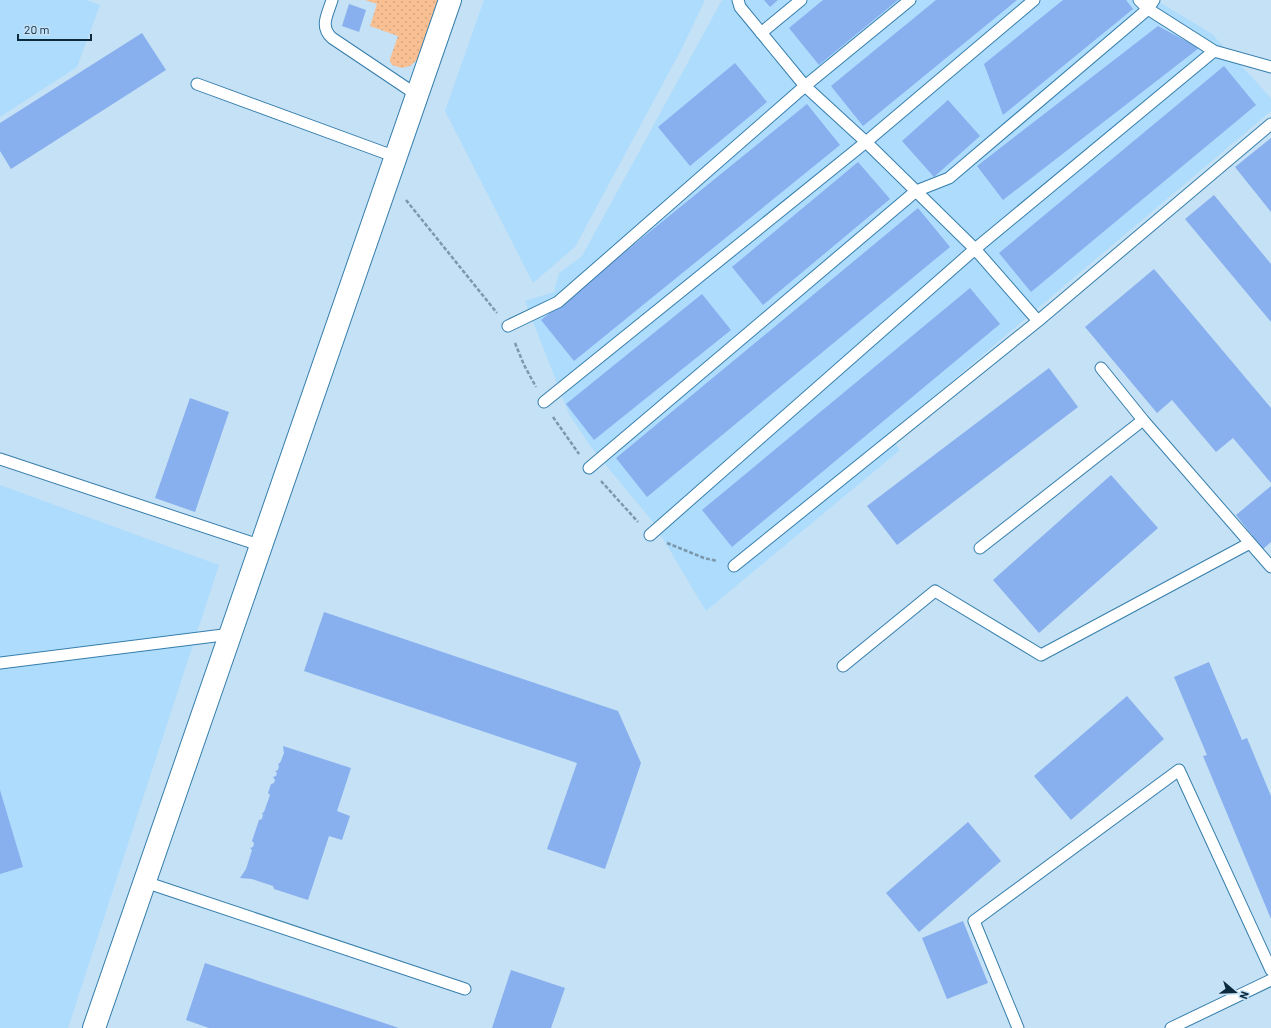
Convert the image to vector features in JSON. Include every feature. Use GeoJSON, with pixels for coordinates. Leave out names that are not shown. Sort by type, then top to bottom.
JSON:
{"type":"FeatureCollection","features":[{"type":"Feature","properties":{"kind":"street"},"geometry":{"type":"LineString","coordinates":[[94,1028],[450,0]]}},
{"type":"Feature","properties":{"kind":"lane"},"geometry":{"type":"LineString","coordinates":[[332,0],[325,26],[327,33],[417,95]]}},
{"type":"Feature","properties":{"kind":"lane"},"geometry":{"type":"LineString","coordinates":[[738,0],[740,7],[805,86],[866,142],[975,249],[1038,321]]}},
{"type":"Feature","properties":{"kind":"lane"},"geometry":{"type":"LineString","coordinates":[[761,33],[801,0]]}},
{"type":"Feature","properties":{"kind":"lane"},"geometry":{"type":"LineString","coordinates":[[508,326],[558,302],[805,86],[910,0]]}},
{"type":"Feature","properties":{"kind":"lane"},"geometry":{"type":"LineString","coordinates":[[544,402],[866,142],[1034,0]]}},
{"type":"Feature","properties":{"kind":"lane"},"geometry":{"type":"LineString","coordinates":[[1139,0],[1151,4],[1214,51],[1271,67]]}},
{"type":"Feature","properties":{"kind":"lane"},"geometry":{"type":"LineString","coordinates":[[589,468],[916,192],[949,178],[1151,4]]}},
{"type":"Feature","properties":{"kind":"lane"},"geometry":{"type":"LineString","coordinates":[[650,535],[975,249],[1214,51]]}},
{"type":"Feature","properties":{"kind":"lane"},"geometry":{"type":"LineString","coordinates":[[197,84],[396,157]]}},
{"type":"Feature","properties":{"kind":"lane"},"geometry":{"type":"LineString","coordinates":[[734,566],[1038,321],[1271,124]]}},
{"type":"Feature","properties":{"kind":"lane"},"geometry":{"type":"LineString","coordinates":[[1101,368],[1143,420],[1271,567]]}},
{"type":"Feature","properties":{"kind":"lane"},"geometry":{"type":"LineString","coordinates":[[980,548],[1143,420]]}},
{"type":"Feature","properties":{"kind":"lane"},"geometry":{"type":"LineString","coordinates":[[0,459],[262,546]]}},
{"type":"Feature","properties":{"kind":"lane"},"geometry":{"type":"LineString","coordinates":[[843,666],[935,591],[1041,655],[1250,543]]}},
{"type":"Feature","properties":{"kind":"lane"},"geometry":{"type":"LineString","coordinates":[[0,663],[231,634]]}},
{"type":"Feature","properties":{"kind":"lane"},"geometry":{"type":"LineString","coordinates":[[1018,1028],[974,921],[1178,770],[1271,970]]}},
{"type":"Feature","properties":{"kind":"lane"},"geometry":{"type":"LineString","coordinates":[[145,882],[465,989]]}},
{"type":"Feature","properties":{"kind":"lane"},"geometry":{"type":"LineString","coordinates":[[1171,1028],[1271,980]]}},
{"type":"Feature","properties":{"kind":"shaded area"},"geometry":{"type":"Polygon","coordinates":[[[0,0],[86,0],[100,5],[77,67],[0,117],[0,0]]]}},
{"type":"Feature","properties":{"kind":"shaded area"},"geometry":{"type":"Polygon","coordinates":[[[365,0],[439,0],[418,59],[410,66],[402,68],[392,65],[390,59],[398,36],[370,26],[377,4],[365,0]]]}},
{"type":"Feature","properties":{"kind":"shaded area"},"geometry":{"type":"Polygon","coordinates":[[[484,0],[705,0],[681,50],[575,247],[533,283],[445,111],[484,0]]]}},
{"type":"Feature","properties":{"kind":"shaded area"},"geometry":{"type":"Polygon","coordinates":[[[722,0],[1156,0],[1212,34],[1271,98],[1271,111],[888,435],[900,450],[706,611],[653,522],[591,447],[569,414],[525,301],[554,292],[559,273],[582,256],[722,0]]]}},
{"type":"Feature","properties":{"kind":"shaded area"},"geometry":{"type":"Polygon","coordinates":[[[0,485],[219,565],[68,1028],[0,1028],[0,485]]]}},
{"type":"Feature","properties":{"kind":"building"},"geometry":{"type":"Polygon","coordinates":[[[764,0],[778,0],[770,7],[764,0]]]}},
{"type":"Feature","properties":{"kind":"building"},"geometry":{"type":"Polygon","coordinates":[[[823,0],[898,0],[819,65],[789,28],[823,0]]]}},
{"type":"Feature","properties":{"kind":"building"},"geometry":{"type":"Polygon","coordinates":[[[936,0],[1017,0],[863,126],[831,86],[936,0]]]}},
{"type":"Feature","properties":{"kind":"building"},"geometry":{"type":"Polygon","coordinates":[[[1063,0],[1126,0],[1133,9],[1003,115],[984,64],[1063,0]]]}},
{"type":"Feature","properties":{"kind":"building"},"geometry":{"type":"Polygon","coordinates":[[[349,4],[366,10],[359,32],[342,26],[349,4]]]}},
{"type":"Feature","properties":{"kind":"building"},"geometry":{"type":"Polygon","coordinates":[[[1158,26],[1199,48],[1003,200],[977,166],[1158,26]]]}},
{"type":"Feature","properties":{"kind":"building"},"geometry":{"type":"Polygon","coordinates":[[[142,33],[166,70],[11,169],[0,151],[0,123],[142,33]]]}},
{"type":"Feature","properties":{"kind":"building"},"geometry":{"type":"Polygon","coordinates":[[[735,63],[767,102],[690,166],[658,127],[735,63]]]}},
{"type":"Feature","properties":{"kind":"building"},"geometry":{"type":"Polygon","coordinates":[[[1224,66],[1256,105],[1031,292],[999,253],[1224,66]]]}},
{"type":"Feature","properties":{"kind":"building"},"geometry":{"type":"Polygon","coordinates":[[[948,100],[980,136],[934,177],[902,141],[948,100]]]}},
{"type":"Feature","properties":{"kind":"building"},"geometry":{"type":"Polygon","coordinates":[[[807,104],[840,145],[574,361],[541,320],[807,104]]]}},
{"type":"Feature","properties":{"kind":"building"},"geometry":{"type":"Polygon","coordinates":[[[1271,138],[1271,212],[1235,167],[1271,138]]]}},
{"type":"Feature","properties":{"kind":"building"},"geometry":{"type":"Polygon","coordinates":[[[858,162],[890,199],[763,305],[732,267],[858,162]]]}},
{"type":"Feature","properties":{"kind":"building"},"geometry":{"type":"Polygon","coordinates":[[[1214,195],[1271,264],[1271,322],[1185,219],[1214,195]]]}},
{"type":"Feature","properties":{"kind":"building"},"geometry":{"type":"Polygon","coordinates":[[[918,208],[950,247],[647,497],[616,458],[918,208]]]}},
{"type":"Feature","properties":{"kind":"building"},"geometry":{"type":"Polygon","coordinates":[[[1154,269],[1271,408],[1271,483],[1233,438],[1216,452],[1172,400],[1157,413],[1085,327],[1154,269]]]}},
{"type":"Feature","properties":{"kind":"building"},"geometry":{"type":"Polygon","coordinates":[[[970,288],[1000,324],[732,547],[702,510],[970,288]]]}},
{"type":"Feature","properties":{"kind":"building"},"geometry":{"type":"Polygon","coordinates":[[[702,294],[731,330],[594,440],[566,404],[702,294]]]}},
{"type":"Feature","properties":{"kind":"building"},"geometry":{"type":"Polygon","coordinates":[[[1049,368],[1078,407],[897,545],[867,506],[1049,368]]]}},
{"type":"Feature","properties":{"kind":"building"},"geometry":{"type":"Polygon","coordinates":[[[190,398],[229,412],[195,512],[155,498],[190,398]]]}},
{"type":"Feature","properties":{"kind":"building"},"geometry":{"type":"Polygon","coordinates":[[[1111,475],[1158,528],[1039,633],[993,580],[1111,475]]]}},
{"type":"Feature","properties":{"kind":"building"},"geometry":{"type":"Polygon","coordinates":[[[1271,486],[1271,542],[1263,549],[1236,515],[1271,486]]]}},
{"type":"Feature","properties":{"kind":"building"},"geometry":{"type":"Polygon","coordinates":[[[324,612],[618,711],[641,763],[605,869],[547,849],[577,763],[304,671],[324,612]]]}},
{"type":"Feature","properties":{"kind":"building"},"geometry":{"type":"Polygon","coordinates":[[[1209,662],[1242,740],[1247,738],[1271,796],[1271,919],[1203,756],[1207,755],[1174,677],[1209,662]]]}},
{"type":"Feature","properties":{"kind":"building"},"geometry":{"type":"Polygon","coordinates":[[[1127,696],[1164,739],[1071,820],[1034,776],[1127,696]]]}},
{"type":"Feature","properties":{"kind":"building"},"geometry":{"type":"Polygon","coordinates":[[[283,746],[351,768],[337,811],[350,816],[342,840],[329,836],[308,900],[274,889],[273,886],[252,879],[240,878],[246,869],[252,850],[250,848],[253,847],[254,843],[252,841],[259,820],[262,819],[262,813],[264,812],[270,795],[268,793],[271,784],[274,783],[275,780],[273,777],[276,776],[277,773],[275,771],[278,770],[278,764],[280,763],[284,753],[283,746]]]}},
{"type":"Feature","properties":{"kind":"building"},"geometry":{"type":"Polygon","coordinates":[[[0,790],[23,867],[0,874],[0,790]]]}},
{"type":"Feature","properties":{"kind":"building"},"geometry":{"type":"Polygon","coordinates":[[[968,822],[1001,861],[919,932],[886,893],[968,822]]]}},
{"type":"Feature","properties":{"kind":"building"},"geometry":{"type":"Polygon","coordinates":[[[963,921],[988,983],[947,999],[922,938],[963,921]]]}},
{"type":"Feature","properties":{"kind":"building"},"geometry":{"type":"Polygon","coordinates":[[[205,963],[399,1028],[209,1028],[186,1020],[205,963]]]}},
{"type":"Feature","properties":{"kind":"building"},"geometry":{"type":"Polygon","coordinates":[[[511,970],[565,988],[551,1028],[492,1028],[511,970]]]}}]}
